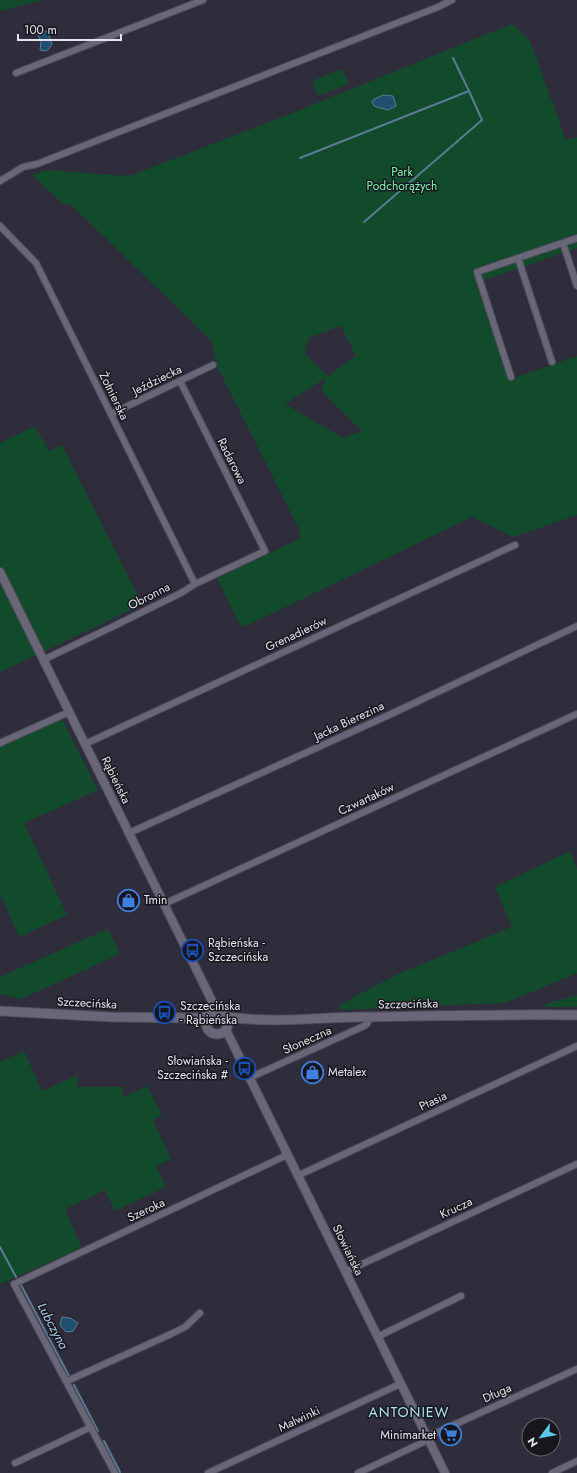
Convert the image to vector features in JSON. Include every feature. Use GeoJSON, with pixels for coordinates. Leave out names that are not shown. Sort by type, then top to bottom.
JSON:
{"type":"FeatureCollection","features":[{"type":"Feature","properties":{"kind":"main road","name":"Szczecińska"},"geometry":{"type":"LineString","coordinates":[[0,1011],[111,1017],[197,1018],[211,1016]]}},
{"type":"Feature","properties":{"kind":"main road"},"geometry":{"type":"LineString","coordinates":[[222,1012],[226,1028],[215,1034],[208,1030],[211,1016],[222,1012]]}},
{"type":"Feature","properties":{"kind":"main road","name":"Szczecińska"},"geometry":{"type":"LineString","coordinates":[[226,1028],[240,1018],[577,1015]]}},
{"type":"Feature","properties":{"kind":"street"},"geometry":{"type":"LineString","coordinates":[[16,73],[203,0]]}},
{"type":"Feature","properties":{"kind":"street"},"geometry":{"type":"LineString","coordinates":[[0,182],[23,167],[37,164],[317,55],[438,7],[452,0]]}},
{"type":"Feature","properties":{"kind":"street","name":"Żołnierska"},"geometry":{"type":"LineString","coordinates":[[0,226],[36,264],[195,584]]}},
{"type":"Feature","properties":{"kind":"street"},"geometry":{"type":"LineString","coordinates":[[511,377],[477,272],[577,238]]}},
{"type":"Feature","properties":{"kind":"street"},"geometry":{"type":"LineString","coordinates":[[563,244],[577,286]]}},
{"type":"Feature","properties":{"kind":"street"},"geometry":{"type":"LineString","coordinates":[[518,258],[552,362]]}},
{"type":"Feature","properties":{"kind":"street","name":"Jeździecka"},"geometry":{"type":"LineString","coordinates":[[111,414],[213,365]]}},
{"type":"Feature","properties":{"kind":"street","name":"Radarowa"},"geometry":{"type":"LineString","coordinates":[[180,381],[265,551]]}},
{"type":"Feature","properties":{"kind":"street","name":"Grenadierów"},"geometry":{"type":"LineString","coordinates":[[85,744],[516,544]]}},
{"type":"Feature","properties":{"kind":"street","name":"Obronna"},"geometry":{"type":"LineString","coordinates":[[43,660],[181,593],[195,584],[265,551]]}},
{"type":"Feature","properties":{"kind":"street","name":"Rąbieńska"},"geometry":{"type":"LineString","coordinates":[[0,572],[210,999],[211,1016]]}},
{"type":"Feature","properties":{"kind":"street","name":"Jacka Bierezina"},"geometry":{"type":"LineString","coordinates":[[129,833],[396,712],[577,626]]}},
{"type":"Feature","properties":{"kind":"street"},"geometry":{"type":"LineString","coordinates":[[0,743],[69,712]]}},
{"type":"Feature","properties":{"kind":"street","name":"Czwartaków"},"geometry":{"type":"LineString","coordinates":[[164,904],[577,714]]}},
{"type":"Feature","properties":{"kind":"street","name":"Słoneczna"},"geometry":{"type":"LineString","coordinates":[[249,1078],[364,1026],[367,1024],[370,1017]]}},
{"type":"Feature","properties":{"kind":"street","name":"Słowiańska"},"geometry":{"type":"LineString","coordinates":[[226,1028],[297,1176],[445,1473]]}},
{"type":"Feature","properties":{"kind":"street","name":"Ptasia"},"geometry":{"type":"LineString","coordinates":[[297,1176],[577,1046]]}},
{"type":"Feature","properties":{"kind":"street","name":"Szeroka"},"geometry":{"type":"LineString","coordinates":[[67,1382],[14,1284],[287,1155]]}},
{"type":"Feature","properties":{"kind":"street","name":"Krucza"},"geometry":{"type":"LineString","coordinates":[[345,1272],[577,1164]]}},
{"type":"Feature","properties":{"kind":"street"},"geometry":{"type":"LineString","coordinates":[[377,1337],[461,1296]]}},
{"type":"Feature","properties":{"kind":"street"},"geometry":{"type":"LineString","coordinates":[[115,1473],[67,1382],[185,1327],[200,1313]]}},
{"type":"Feature","properties":{"kind":"street","name":"Długa"},"geometry":{"type":"LineString","coordinates":[[358,1473],[577,1369]]}},
{"type":"Feature","properties":{"kind":"street","name":"Malwinki"},"geometry":{"type":"LineString","coordinates":[[208,1473],[400,1384]]}},
{"type":"Feature","properties":{"kind":"street"},"geometry":{"type":"LineString","coordinates":[[15,1463],[90,1427]]}},
{"type":"Feature","properties":{"kind":"street"},"geometry":{"type":"LineString","coordinates":[[552,1473],[577,1461]]}},
{"type":"Feature","properties":{"kind":"green space"},"geometry":{"type":"Polygon","coordinates":[[[0,0],[43,0],[0,11],[0,0]]]}},
{"type":"Feature","properties":{"kind":"green space","name":"Park Podchorążych"},"geometry":{"type":"Polygon","coordinates":[[[512,24],[530,41],[566,140],[577,137],[577,248],[476,283],[509,380],[577,356],[577,515],[513,537],[472,517],[244,627],[239,623],[217,578],[299,539],[300,531],[218,368],[211,340],[69,203],[64,205],[32,175],[47,170],[125,176],[132,175],[290,114],[512,24]],[[341,326],[308,338],[305,354],[328,376],[356,356],[341,326]],[[327,377],[285,404],[343,438],[362,431],[323,393],[322,388],[327,377]]]}},
{"type":"Feature","properties":{"kind":"green space"},"geometry":{"type":"Polygon","coordinates":[[[342,69],[349,84],[318,96],[312,81],[342,69]]]}},
{"type":"Feature","properties":{"kind":"green space"},"geometry":{"type":"Polygon","coordinates":[[[35,426],[49,451],[62,445],[142,604],[43,652],[0,565],[0,443],[35,426]]]}},
{"type":"Feature","properties":{"kind":"green space"},"geometry":{"type":"Polygon","coordinates":[[[0,579],[37,655],[0,672],[0,579]]]}},
{"type":"Feature","properties":{"kind":"green space"},"geometry":{"type":"Polygon","coordinates":[[[62,719],[98,790],[24,823],[67,915],[19,937],[0,893],[0,746],[62,719]]]}},
{"type":"Feature","properties":{"kind":"green space"},"geometry":{"type":"Polygon","coordinates":[[[570,851],[577,869],[577,973],[505,1003],[421,1006],[414,1004],[405,1007],[344,1010],[339,1008],[341,1004],[396,975],[512,927],[495,887],[570,851]]]}},
{"type":"Feature","properties":{"kind":"green space"},"geometry":{"type":"Polygon","coordinates":[[[108,929],[120,954],[21,999],[0,994],[0,977],[108,929]]]}},
{"type":"Feature","properties":{"kind":"green space"},"geometry":{"type":"Polygon","coordinates":[[[577,995],[577,1007],[543,1007],[547,1004],[577,995]]]}},
{"type":"Feature","properties":{"kind":"green space"},"geometry":{"type":"Polygon","coordinates":[[[24,1051],[42,1091],[78,1075],[77,1087],[123,1087],[123,1097],[147,1086],[162,1115],[153,1120],[171,1159],[156,1166],[166,1187],[115,1211],[105,1190],[65,1209],[82,1248],[0,1284],[0,1062],[24,1051]]]}},
{"type":"Feature","properties":{"kind":"water"},"geometry":{"type":"Polygon","coordinates":[[[42,30],[48,32],[52,44],[48,50],[44,51],[40,50],[41,42],[38,35],[42,30]]]}},
{"type":"Feature","properties":{"kind":"water"},"geometry":{"type":"Polygon","coordinates":[[[383,95],[393,96],[396,106],[388,110],[374,106],[372,102],[373,100],[383,95]]]}},
{"type":"Feature","properties":{"kind":"water"},"geometry":{"type":"Polygon","coordinates":[[[62,1317],[70,1318],[78,1323],[73,1331],[66,1332],[60,1325],[62,1317]]]}},
{"type":"Feature","properties":{"kind":"waterway"},"geometry":{"type":"LineString","coordinates":[[300,158],[469,91],[453,58]]}},
{"type":"Feature","properties":{"kind":"waterway"},"geometry":{"type":"LineString","coordinates":[[364,222],[482,120],[469,91]]}},
{"type":"Feature","properties":{"kind":"waterway","name":"Lubczyna"},"geometry":{"type":"LineString","coordinates":[[0,1247],[16,1277]]}},
{"type":"Feature","properties":{"kind":"waterway","name":"Lubczyna"},"geometry":{"type":"LineString","coordinates":[[21,1285],[69,1376]]}},
{"type":"Feature","properties":{"kind":"waterway","name":"Lubczyna"},"geometry":{"type":"LineString","coordinates":[[74,1385],[98,1431]]}},
{"type":"Feature","properties":{"kind":"waterway","name":"Lubczyna"},"geometry":{"type":"LineString","coordinates":[[104,1441],[120,1472]]}},
{"type":"Feature","properties":{"kind":"place","name":"Tmin"},"geometry":{"type":"Point","coordinates":[129,900]}},
{"type":"Feature","properties":{"kind":"place","name":"Rąbieńska - Szczecińska"},"geometry":{"type":"Point","coordinates":[193,950]}},
{"type":"Feature","properties":{"kind":"place","name":"Szczecińska - Rąbieńska"},"geometry":{"type":"Point","coordinates":[164,1013]}},
{"type":"Feature","properties":{"kind":"place","name":"Słowiańska - Szczecińska #"},"geometry":{"type":"Point","coordinates":[244,1068]}},
{"type":"Feature","properties":{"kind":"place","name":"Metalex"},"geometry":{"type":"Point","coordinates":[313,1072]}},
{"type":"Feature","properties":{"kind":"place","name":"Minimarket"},"geometry":{"type":"Point","coordinates":[451,1435]}},
{"type":"Feature","properties":{"kind":"district","name":"ANTONIEW"},"geometry":{"type":"Point","coordinates":[409,1412]}}]}
